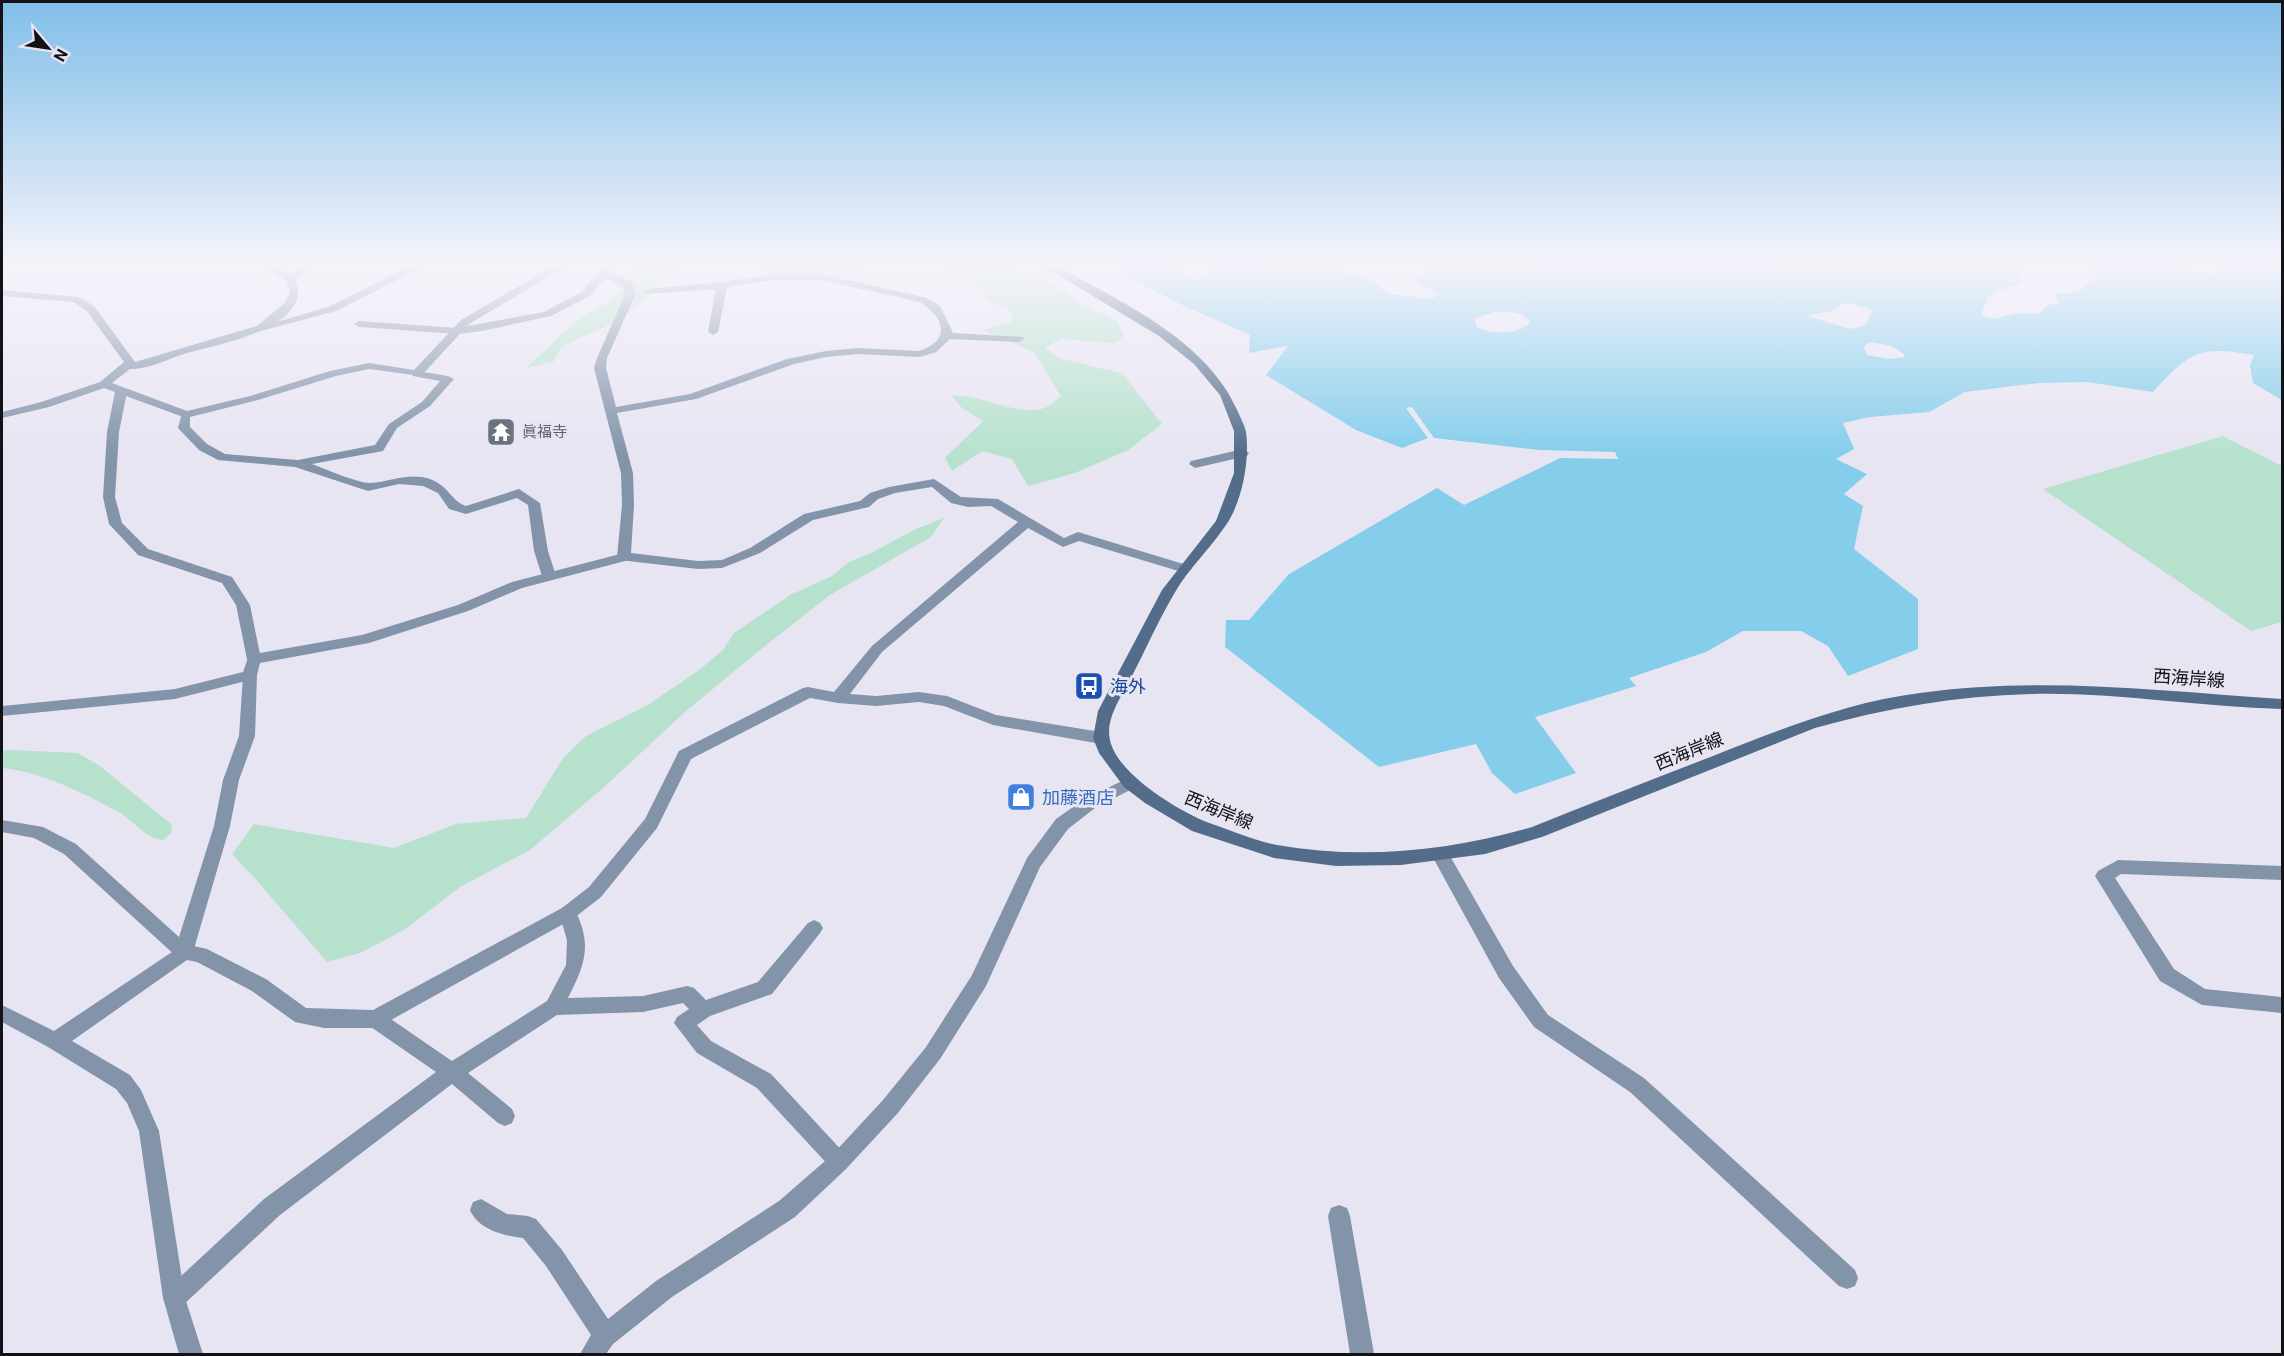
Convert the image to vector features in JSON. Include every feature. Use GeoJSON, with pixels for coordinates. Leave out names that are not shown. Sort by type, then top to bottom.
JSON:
{"type":"FeatureCollection","features":[{"type":"Feature","properties":{"kind":"street"},"geometry":{"type":"LineString","coordinates":[[104,327],[133,366],[265,327]]}},
{"type":"Feature","properties":{"kind":"street"},"geometry":{"type":"LineString","coordinates":[[405,327],[457,331],[485,327]]}},
{"type":"Feature","properties":{"kind":"street"},"geometry":{"type":"LineString","coordinates":[[417,374],[460,327]]}},
{"type":"Feature","properties":{"kind":"street"},"geometry":{"type":"LineString","coordinates":[[616,327],[600,368],[627,473],[628,506],[624,556]]}},
{"type":"Feature","properties":{"kind":"street"},"geometry":{"type":"LineString","coordinates":[[713,332],[714,327]]}},
{"type":"Feature","properties":{"kind":"street"},"geometry":{"type":"LineString","coordinates":[[946,327],[947,336]]}},
{"type":"Feature","properties":{"kind":"street"},"geometry":{"type":"LineString","coordinates":[[2,826],[37,832],[70,849],[184,952],[200,956],[259,985],[302,1016],[375,1020],[568,913],[595,892],[651,824],[685,755],[808,692],[838,698],[876,701],[919,697],[947,701],[993,720],[1101,738],[1106,711],[1169,590],[1229,509],[1239,486],[1243,453],[1238,421],[1232,406],[1214,376],[1197,359],[1152,327]]}},
{"type":"Feature","properties":{"kind":"street"},"geometry":{"type":"LineString","coordinates":[[610,411],[692,397],[791,361],[826,354],[858,351],[920,354],[932,350],[947,336],[1019,339]]}},
{"type":"Feature","properties":{"kind":"street"},"geometry":{"type":"LineString","coordinates":[[2,415],[45,405],[104,384],[130,363]]}},
{"type":"Feature","properties":{"kind":"street"},"geometry":{"type":"LineString","coordinates":[[104,384],[186,415],[289,389],[333,373],[369,366],[448,379],[426,404],[393,426],[380,448],[296,464]]}},
{"type":"Feature","properties":{"kind":"street"},"geometry":{"type":"LineString","coordinates":[[55,1041],[184,952],[222,826],[231,780],[248,736],[250,675],[254,658],[240,597],[227,580],[143,552],[116,524],[109,497],[113,432],[121,392]]}},
{"type":"Feature","properties":{"kind":"street"},"geometry":{"type":"LineString","coordinates":[[186,415],[184,428],[203,447],[222,457],[296,464],[368,487],[399,480],[426,482],[442,490],[454,506],[466,510],[519,493],[534,503],[542,551],[549,576]]}},
{"type":"Feature","properties":{"kind":"street"},"geometry":{"type":"LineString","coordinates":[[1196,464],[1243,453]]}},
{"type":"Feature","properties":{"kind":"street"},"geometry":{"type":"LineString","coordinates":[[254,658],[364,640],[463,608],[517,585],[624,556],[682,563],[721,564],[739,558],[815,514],[864,504],[874,496],[893,490],[934,483],[956,500],[993,502],[1063,543],[1078,536],[1185,569]]}},
{"type":"Feature","properties":{"kind":"street"},"geometry":{"type":"LineString","coordinates":[[838,698],[877,649],[1028,521]]}},
{"type":"Feature","properties":{"kind":"street"},"geometry":{"type":"LineString","coordinates":[[2,711],[175,694],[250,675]]}},
{"type":"Feature","properties":{"kind":"street","name":"西海岸線"},"geometry":{"type":"LineString","coordinates":[[1101,738],[1107,753],[1130,783],[1173,813],[1197,826],[1274,851],[1336,859],[1401,858],[1485,847],[1536,832],[1810,724],[1859,710],[1900,702],[1976,692],[2033,689],[2283,704]]}},
{"type":"Feature","properties":{"kind":"street"},"geometry":{"type":"LineString","coordinates":[[592,1354],[605,1336],[664,1289],[787,1209],[839,1162],[890,1107],[933,1053],[978,980],[1033,863],[1062,824],[1089,804],[1130,783]]}},
{"type":"Feature","properties":{"kind":"street"},"geometry":{"type":"LineString","coordinates":[[1440,854],[1506,972],[1541,1021],[1637,1085],[1847,1278]]}},
{"type":"Feature","properties":{"kind":"street"},"geometry":{"type":"LineString","coordinates":[[2283,873],[2118,867],[2104,876],[2167,975],[2202,998],[2283,1005]]}},
{"type":"Feature","properties":{"kind":"street"},"geometry":{"type":"LineString","coordinates":[[174,1298],[272,1207],[452,1072],[554,1007],[576,965],[576,940],[568,913]]}},
{"type":"Feature","properties":{"kind":"street"},"geometry":{"type":"LineString","coordinates":[[814,928],[765,988],[703,1010],[684,1023],[704,1047],[764,1082],[839,1162]]}},
{"type":"Feature","properties":{"kind":"street"},"geometry":{"type":"LineString","coordinates":[[554,1007],[643,1004],[687,994],[703,1010]]}},
{"type":"Feature","properties":{"kind":"street"},"geometry":{"type":"LineString","coordinates":[[2,1013],[55,1041],[123,1082],[134,1097],[149,1131],[174,1298],[191,1354]]}},
{"type":"Feature","properties":{"kind":"street"},"geometry":{"type":"LineString","coordinates":[[375,1020],[452,1072],[505,1116]]}},
{"type":"Feature","properties":{"kind":"street"},"geometry":{"type":"LineString","coordinates":[[481,1210],[504,1225],[528,1227],[554,1258],[605,1336]]}},
{"type":"Feature","properties":{"kind":"street"},"geometry":{"type":"LineString","coordinates":[[1339,1216],[1362,1354]]}},
{"type":"Feature","properties":{"kind":"green space"},"geometry":{"type":"Polygon","coordinates":[[[569,327],[604,327],[563,346],[553,362],[526,368],[569,327]]]}},
{"type":"Feature","properties":{"kind":"green space"},"geometry":{"type":"Polygon","coordinates":[[[991,327],[1120,327],[1124,336],[1114,343],[1061,339],[1045,348],[1061,359],[1122,373],[1162,424],[1128,450],[1075,473],[1028,486],[1012,459],[982,451],[952,471],[945,458],[983,421],[962,408],[951,396],[974,398],[1007,407],[1030,410],[1044,408],[1061,396],[1034,352],[982,330],[991,327]]]}},
{"type":"Feature","properties":{"kind":"green space"},"geometry":{"type":"Polygon","coordinates":[[[2223,436],[2282,466],[2282,622],[2251,631],[2043,489],[2223,436]]]}},
{"type":"Feature","properties":{"kind":"green space"},"geometry":{"type":"Polygon","coordinates":[[[944,518],[931,537],[830,595],[765,646],[685,712],[602,789],[530,850],[460,887],[404,930],[360,953],[327,962],[232,854],[254,824],[394,848],[456,824],[526,818],[563,758],[586,736],[648,705],[699,670],[723,650],[734,633],[790,595],[832,576],[849,562],[944,518]]]}},
{"type":"Feature","properties":{"kind":"green space"},"geometry":{"type":"Polygon","coordinates":[[[2,751],[78,753],[100,766],[172,825],[171,833],[163,840],[157,839],[145,833],[120,813],[77,791],[32,774],[2,768],[2,751]]]}},
{"type":"Feature","properties":{"kind":"water"},"geometry":{"type":"Polygon","coordinates":[[[1232,327],[1479,327],[1489,331],[1511,332],[1524,327],[2282,327],[2282,400],[2253,383],[2250,366],[2254,355],[2220,351],[2207,352],[2186,360],[2153,392],[2087,382],[2039,383],[1965,392],[1929,412],[1870,417],[1843,423],[1854,449],[1836,459],[1867,474],[1844,494],[1863,506],[1854,549],[1918,599],[1918,649],[1848,676],[1828,646],[1801,631],[1743,631],[1706,652],[1629,678],[1636,686],[1535,717],[1576,773],[1515,794],[1492,773],[1476,744],[1379,767],[1225,647],[1226,620],[1249,620],[1289,574],[1437,488],[1464,505],[1560,458],[1618,459],[1615,452],[1540,450],[1434,438],[1412,407],[1406,408],[1428,438],[1402,448],[1356,430],[1266,375],[1288,346],[1249,353],[1250,335],[1232,327]],[[1871,342],[1864,347],[1867,355],[1890,359],[1905,357],[1892,346],[1871,342]]]}},
{"type":"Feature","properties":{"kind":"place","name":"眞福寺"},"geometry":{"type":"Point","coordinates":[501,432]}},
{"type":"Feature","properties":{"kind":"place","name":"海外"},"geometry":{"type":"Point","coordinates":[1089,686]}},
{"type":"Feature","properties":{"kind":"place","name":"加藤酒店"},"geometry":{"type":"Point","coordinates":[1021,797]}}]}
